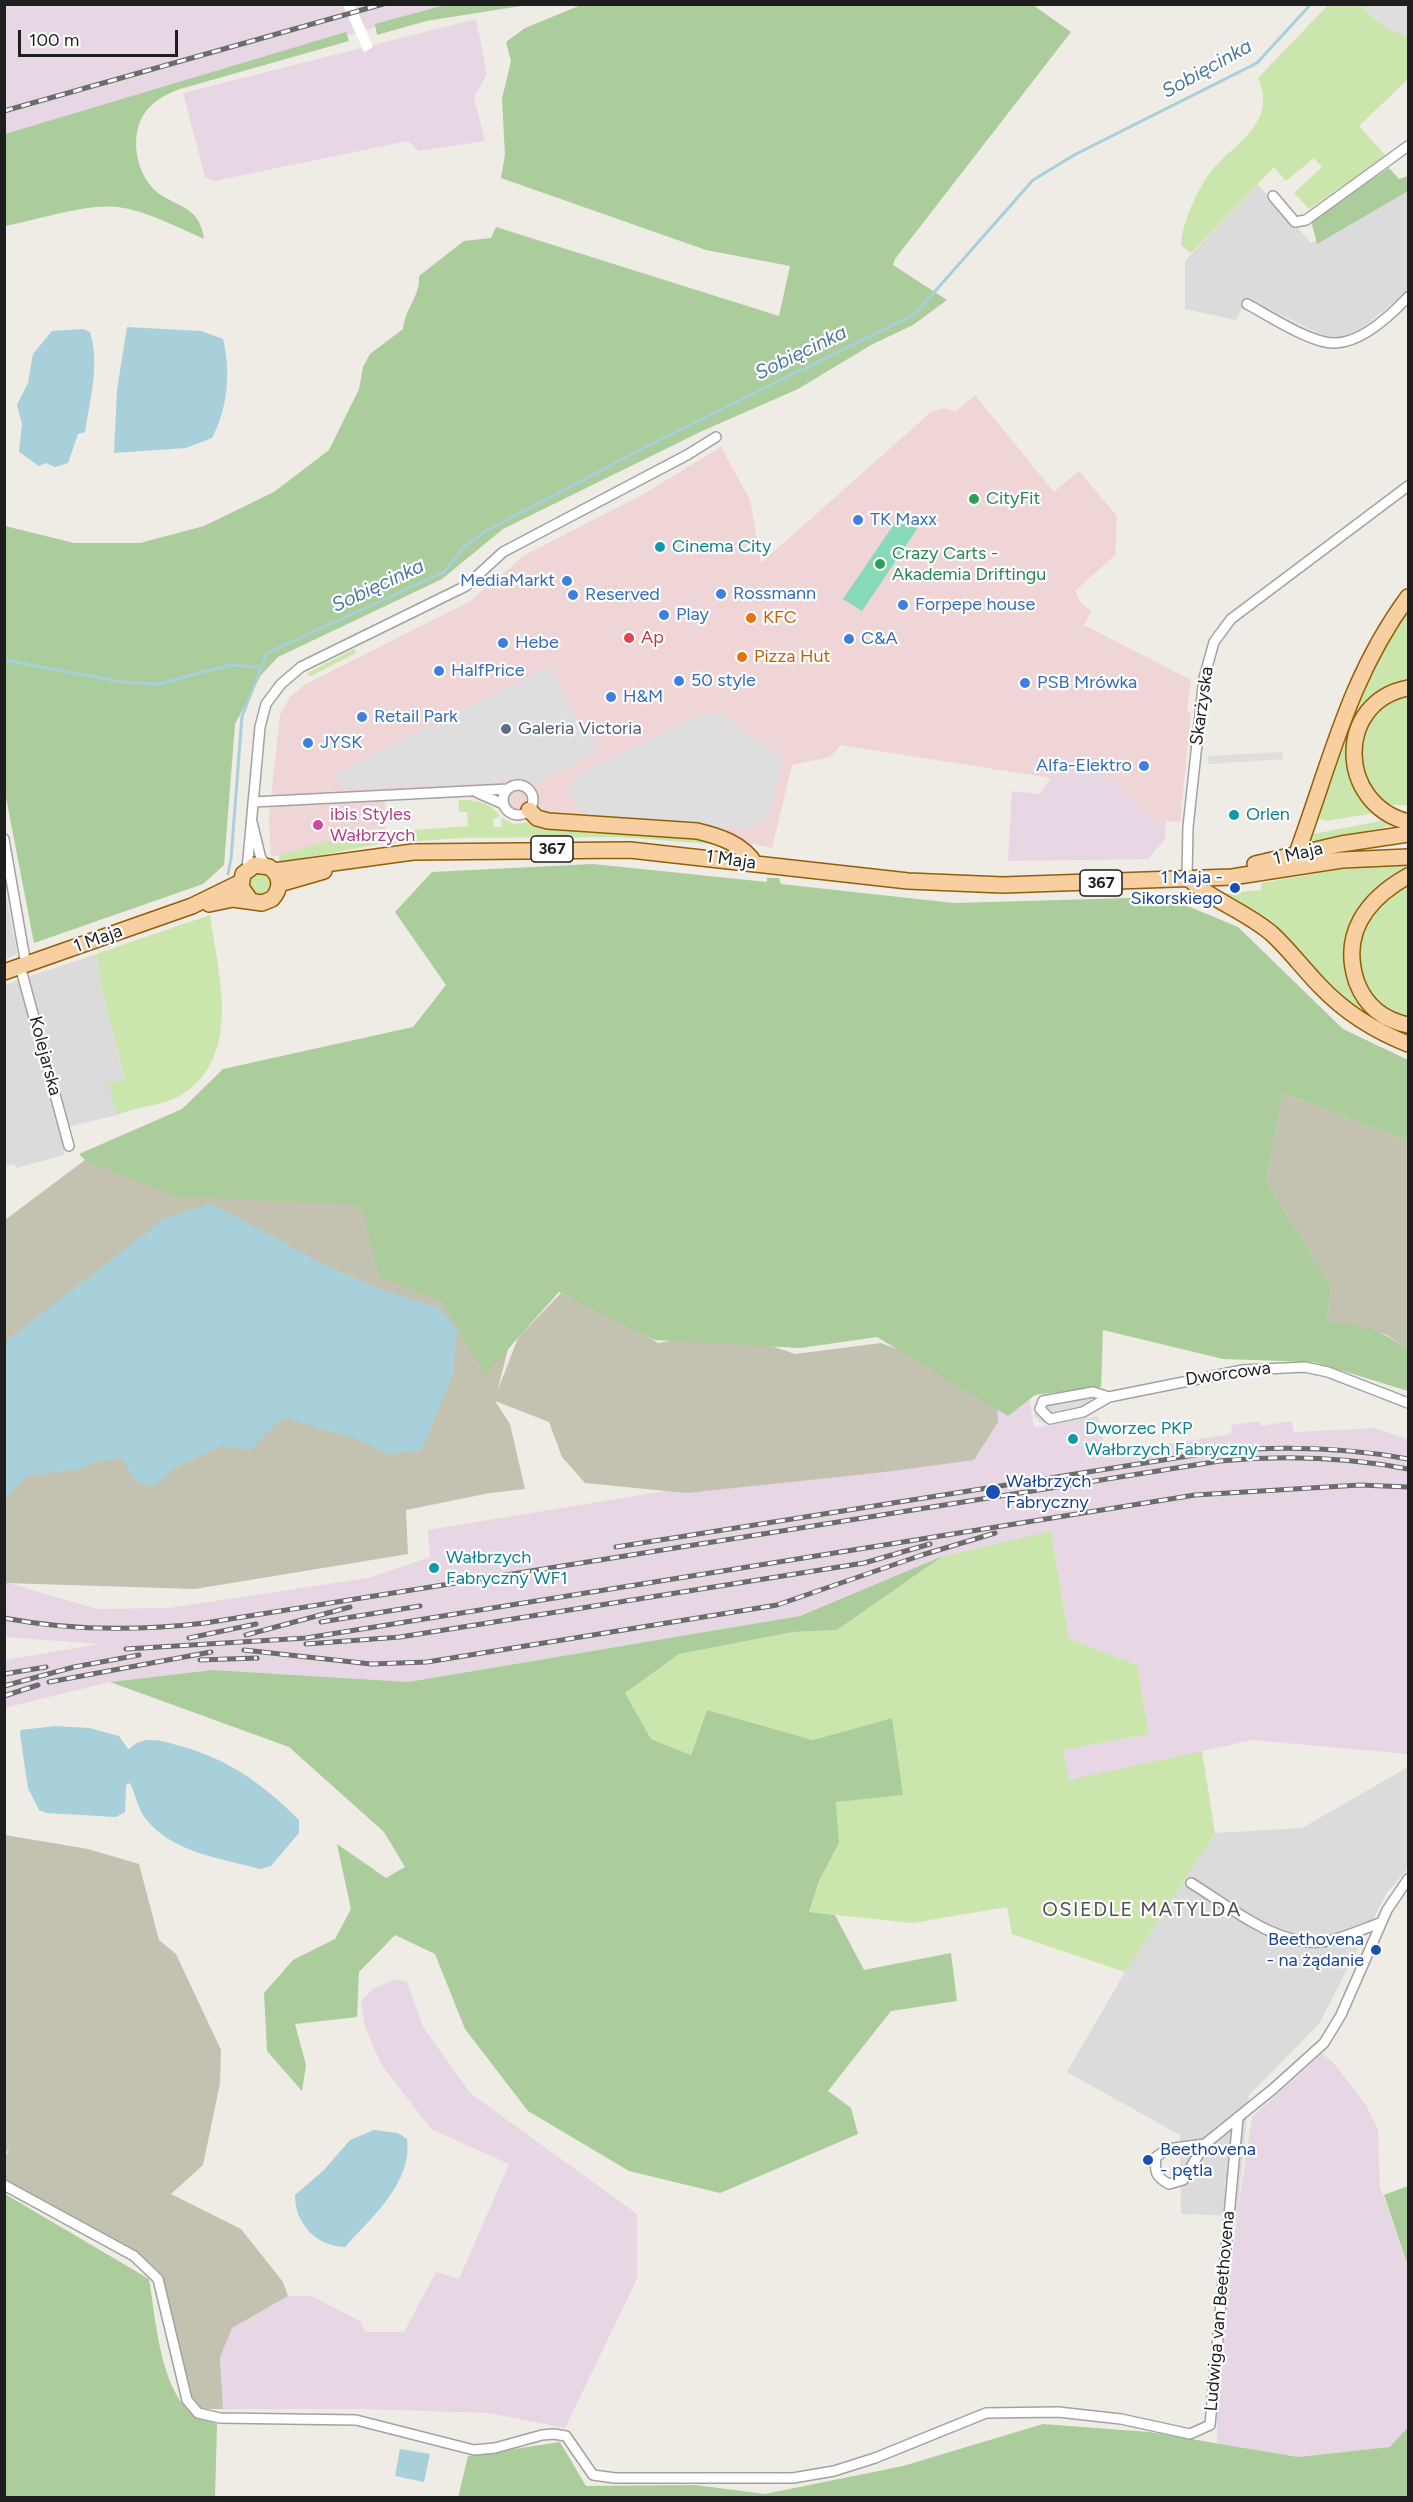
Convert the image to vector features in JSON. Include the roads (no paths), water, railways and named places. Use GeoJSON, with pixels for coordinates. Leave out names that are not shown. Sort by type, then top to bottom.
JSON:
{"type":"FeatureCollection","features":[{"type":"Feature","properties":{"kind":"main road"},"geometry":{"type":"LineString","coordinates":[[1298,854],[1350,698],[1389,623],[1408,597]]}},
{"type":"Feature","properties":{"kind":"main road"},"geometry":{"type":"LineString","coordinates":[[1408,688],[1384,698],[1371,710],[1359,728],[1353,754],[1357,774],[1370,801],[1395,818],[1408,822]]}},
{"type":"Feature","properties":{"kind":"main road"},"geometry":{"type":"LineString","coordinates":[[529,810],[537,818],[548,821],[697,831],[714,835],[748,851],[755,864]]}},
{"type":"Feature","properties":{"kind":"main road","name":"1 Maja"},"geometry":{"type":"LineString","coordinates":[[1187,877],[1408,834]]}},
{"type":"Feature","properties":{"kind":"main road","name":"1 Maja"},"geometry":{"type":"LineString","coordinates":[[274,874],[413,852],[552,849],[674,853],[908,881],[1003,885],[1232,877],[1342,860],[1408,857]]}},
{"type":"Feature","properties":{"kind":"main road","name":"367"},"geometry":{"type":"LineString","coordinates":[[244,876],[260,865],[274,874],[272,899],[262,903],[251,901]]}},
{"type":"Feature","properties":{"kind":"main road","name":"1 Maja"},"geometry":{"type":"LineString","coordinates":[[192,906],[244,876]]}},
{"type":"Feature","properties":{"kind":"main road"},"geometry":{"type":"LineString","coordinates":[[244,876],[243,893],[251,901]]}},
{"type":"Feature","properties":{"kind":"main road"},"geometry":{"type":"LineString","coordinates":[[1408,876],[1382,893],[1364,914],[1352,940],[1351,955],[1353,970],[1367,1003],[1393,1022],[1408,1025]]}},
{"type":"Feature","properties":{"kind":"main road"},"geometry":{"type":"LineString","coordinates":[[1187,877],[1199,889],[1224,901],[1272,934],[1349,1013],[1384,1034],[1408,1044]]}},
{"type":"Feature","properties":{"kind":"main road","name":"1 Maja"},"geometry":{"type":"LineString","coordinates":[[4,972],[192,906],[233,899],[251,901]]}},
{"type":"Feature","properties":{"kind":"street"},"geometry":{"type":"LineString","coordinates":[[1273,196],[1295,222],[1306,220],[1408,146]]}},
{"type":"Feature","properties":{"kind":"street"},"geometry":{"type":"LineString","coordinates":[[1247,304],[1298,331],[1334,344],[1362,334],[1408,297]]}},
{"type":"Feature","properties":{"kind":"street"},"geometry":{"type":"LineString","coordinates":[[244,876],[252,821],[260,727],[266,704],[281,684],[301,667],[466,586],[503,552],[687,455],[716,437]]}},
{"type":"Feature","properties":{"kind":"street","name":"Skarżyska"},"geometry":{"type":"LineString","coordinates":[[1187,877],[1188,827],[1199,712],[1203,678],[1214,642],[1231,619],[1408,486]]}},
{"type":"Feature","properties":{"kind":"street"},"geometry":{"type":"LineString","coordinates":[[253,802],[475,792],[508,789],[520,785],[528,789],[533,801],[529,810],[520,815],[513,814],[503,804],[475,792]]}},
{"type":"Feature","properties":{"kind":"street"},"geometry":{"type":"LineString","coordinates":[[503,804],[503,798],[508,789]]}},
{"type":"Feature","properties":{"kind":"street"},"geometry":{"type":"LineString","coordinates":[[252,821],[261,859],[274,874]]}},
{"type":"Feature","properties":{"kind":"street","name":"Kolejarska"},"geometry":{"type":"LineString","coordinates":[[4,839],[23,966],[69,1146]]}},
{"type":"Feature","properties":{"kind":"street","name":"Dworcowa"},"geometry":{"type":"LineString","coordinates":[[1109,1396],[1093,1392],[1043,1401],[1040,1409],[1048,1419],[1083,1412],[1109,1396],[1243,1370],[1305,1367],[1328,1372],[1408,1403]]}},
{"type":"Feature","properties":{"kind":"street"},"geometry":{"type":"LineString","coordinates":[[1204,2144],[1167,2150],[1156,2157],[1154,2169],[1159,2179],[1169,2184],[1183,2180],[1204,2144],[1324,2043],[1341,2015],[1380,1923],[1408,1879]]}},
{"type":"Feature","properties":{"kind":"street"},"geometry":{"type":"LineString","coordinates":[[1191,1883],[1270,1930],[1293,1940],[1326,1941],[1380,1923]]}},
{"type":"Feature","properties":{"kind":"street","name":"Ludwiga van Beethovena"},"geometry":{"type":"LineString","coordinates":[[4,2185],[134,2256],[158,2279],[187,2400],[198,2413],[220,2418],[357,2420],[474,2450],[554,2434],[566,2436],[593,2475],[615,2478],[793,2478],[834,2471],[875,2458],[986,2413],[1058,2412],[1120,2419],[1190,2434],[1210,2425],[1238,2117]]}},
{"type":"Feature","properties":{"kind":"water"},"geometry":{"type":"Polygon","coordinates":[[[127,327],[201,331],[223,339],[227,364],[225,402],[212,438],[186,448],[114,453],[117,390],[127,327]]]}},
{"type":"Feature","properties":{"kind":"water"},"geometry":{"type":"Polygon","coordinates":[[[83,329],[90,332],[94,357],[93,382],[85,432],[78,434],[68,463],[55,467],[46,463],[39,466],[19,452],[22,424],[17,405],[28,383],[33,354],[52,331],[83,329]]]}},
{"type":"Feature","properties":{"kind":"water"},"geometry":{"type":"Polygon","coordinates":[[[212,1204],[329,1267],[385,1291],[439,1308],[457,1329],[453,1374],[422,1450],[386,1454],[357,1439],[283,1418],[250,1450],[221,1446],[174,1468],[153,1487],[135,1481],[122,1458],[98,1461],[78,1469],[25,1477],[5,1501],[5,1342],[165,1218],[212,1204]]]}},
{"type":"Feature","properties":{"kind":"water"},"geometry":{"type":"Polygon","coordinates":[[[55,1726],[89,1728],[119,1736],[128,1749],[139,1742],[154,1740],[175,1744],[214,1758],[245,1775],[273,1796],[299,1820],[299,1833],[271,1866],[260,1869],[213,1857],[183,1847],[169,1839],[145,1818],[130,1783],[126,1785],[125,1812],[116,1817],[47,1813],[39,1810],[28,1788],[20,1734],[21,1730],[55,1726]]]}},
{"type":"Feature","properties":{"kind":"water"},"geometry":{"type":"Polygon","coordinates":[[[374,2130],[398,2133],[407,2139],[404,2170],[388,2198],[345,2247],[325,2243],[309,2232],[303,2224],[296,2206],[295,2195],[324,2170],[350,2140],[374,2130]]]}},
{"type":"Feature","properties":{"kind":"water"},"geometry":{"type":"Polygon","coordinates":[[[400,2449],[430,2454],[424,2482],[395,2476],[400,2449]]]}},
{"type":"Feature","properties":{"kind":"waterway","name":"Sobięcinka"},"geometry":{"type":"LineString","coordinates":[[228,874],[242,716],[267,653],[444,572],[464,547],[486,531],[653,443],[915,314],[1033,180],[1076,154],[1257,63],[1311,4]]}},
{"type":"Feature","properties":{"kind":"waterway"},"geometry":{"type":"LineString","coordinates":[[4,660],[122,682],[159,684],[229,665],[259,667]]}},
{"type":"Feature","properties":{"kind":"railway"},"geometry":{"type":"LineString","coordinates":[[4,111],[383,4]]}},
{"type":"Feature","properties":{"kind":"railway"},"geometry":{"type":"LineString","coordinates":[[616,1547],[1220,1451],[1268,1448],[1314,1449],[1361,1452],[1408,1459]]}},
{"type":"Feature","properties":{"kind":"railway"},"geometry":{"type":"LineString","coordinates":[[4,1618],[55,1625],[104,1628],[205,1623],[1220,1461],[1314,1458],[1408,1469]]}},
{"type":"Feature","properties":{"kind":"railway"},"geometry":{"type":"LineString","coordinates":[[126,1649],[306,1638],[1195,1495],[1360,1485],[1408,1487]]}},
{"type":"Feature","properties":{"kind":"railway"},"geometry":{"type":"LineString","coordinates":[[244,1650],[371,1664],[427,1662],[777,1605],[922,1555],[995,1533]]}},
{"type":"Feature","properties":{"kind":"railway"},"geometry":{"type":"LineString","coordinates":[[306,1644],[400,1637],[864,1563],[930,1544]]}},
{"type":"Feature","properties":{"kind":"railway"},"geometry":{"type":"LineString","coordinates":[[321,1622],[420,1606]]}},
{"type":"Feature","properties":{"kind":"railway"},"geometry":{"type":"LineString","coordinates":[[246,1635],[350,1607]]}},
{"type":"Feature","properties":{"kind":"railway"},"geometry":{"type":"LineString","coordinates":[[189,1638],[256,1624]]}},
{"type":"Feature","properties":{"kind":"railway"},"geometry":{"type":"LineString","coordinates":[[49,1682],[211,1652]]}},
{"type":"Feature","properties":{"kind":"railway"},"geometry":{"type":"LineString","coordinates":[[4,1686],[74,1667],[139,1655]]}},
{"type":"Feature","properties":{"kind":"railway"},"geometry":{"type":"LineString","coordinates":[[200,1660],[257,1658]]}},
{"type":"Feature","properties":{"kind":"railway"},"geometry":{"type":"LineString","coordinates":[[4,1674],[46,1667]]}},
{"type":"Feature","properties":{"kind":"railway"},"geometry":{"type":"LineString","coordinates":[[4,1696],[38,1685]]}},
{"type":"Feature","properties":{"kind":"place","name":"CityFit"},"geometry":{"type":"Point","coordinates":[974,499]}},
{"type":"Feature","properties":{"kind":"place","name":"TK Maxx"},"geometry":{"type":"Point","coordinates":[858,520]}},
{"type":"Feature","properties":{"kind":"place","name":"Cinema City"},"geometry":{"type":"Point","coordinates":[660,547]}},
{"type":"Feature","properties":{"kind":"place","name":"Crazy Carts - Akademia Driftingu"},"geometry":{"type":"Point","coordinates":[880,564]}},
{"type":"Feature","properties":{"kind":"place","name":"MediaMarkt"},"geometry":{"type":"Point","coordinates":[567,581]}},
{"type":"Feature","properties":{"kind":"place","name":"Rossmann"},"geometry":{"type":"Point","coordinates":[721,594]}},
{"type":"Feature","properties":{"kind":"place","name":"Reserved"},"geometry":{"type":"Point","coordinates":[573,595]}},
{"type":"Feature","properties":{"kind":"place","name":"Forpepe house"},"geometry":{"type":"Point","coordinates":[903,605]}},
{"type":"Feature","properties":{"kind":"place","name":"Play"},"geometry":{"type":"Point","coordinates":[664,615]}},
{"type":"Feature","properties":{"kind":"place","name":"KFC"},"geometry":{"type":"Point","coordinates":[751,618]}},
{"type":"Feature","properties":{"kind":"place","name":"Ap"},"geometry":{"type":"Point","coordinates":[629,638]}},
{"type":"Feature","properties":{"kind":"place","name":"C&A"},"geometry":{"type":"Point","coordinates":[849,639]}},
{"type":"Feature","properties":{"kind":"place","name":"Hebe"},"geometry":{"type":"Point","coordinates":[503,643]}},
{"type":"Feature","properties":{"kind":"place","name":"Pizza Hut"},"geometry":{"type":"Point","coordinates":[742,657]}},
{"type":"Feature","properties":{"kind":"place","name":"HalfPrice"},"geometry":{"type":"Point","coordinates":[439,671]}},
{"type":"Feature","properties":{"kind":"place","name":"50 style"},"geometry":{"type":"Point","coordinates":[679,681]}},
{"type":"Feature","properties":{"kind":"place","name":"PSB Mrówka"},"geometry":{"type":"Point","coordinates":[1025,683]}},
{"type":"Feature","properties":{"kind":"place","name":"H&M"},"geometry":{"type":"Point","coordinates":[611,697]}},
{"type":"Feature","properties":{"kind":"place","name":"Retail Park"},"geometry":{"type":"Point","coordinates":[362,717]}},
{"type":"Feature","properties":{"kind":"place","name":"Galeria Victoria"},"geometry":{"type":"Point","coordinates":[506,729]}},
{"type":"Feature","properties":{"kind":"place","name":"JYSK"},"geometry":{"type":"Point","coordinates":[308,743]}},
{"type":"Feature","properties":{"kind":"place","name":"Alfa-Elektro"},"geometry":{"type":"Point","coordinates":[1144,766]}},
{"type":"Feature","properties":{"kind":"place","name":"Orlen"},"geometry":{"type":"Point","coordinates":[1234,815]}},
{"type":"Feature","properties":{"kind":"place","name":"ibis Styles Wałbrzych"},"geometry":{"type":"Point","coordinates":[318,825]}},
{"type":"Feature","properties":{"kind":"place","name":"1 Maja - Sikorskiego"},"geometry":{"type":"Point","coordinates":[1235,888]}},
{"type":"Feature","properties":{"kind":"place","name":"Dworzec PKP Wałbrzych Fabryczny"},"geometry":{"type":"Point","coordinates":[1073,1439]}},
{"type":"Feature","properties":{"kind":"place","name":"Wałbrzych Fabryczny"},"geometry":{"type":"Point","coordinates":[993,1492]}},
{"type":"Feature","properties":{"kind":"place","name":"Wałbrzych Fabryczny WF1"},"geometry":{"type":"Point","coordinates":[434,1568]}},
{"type":"Feature","properties":{"kind":"place","name":"Beethovena - na żądanie"},"geometry":{"type":"Point","coordinates":[1376,1950]}},
{"type":"Feature","properties":{"kind":"place","name":"Beethovena - pętla"},"geometry":{"type":"Point","coordinates":[1148,2160]}},
{"type":"Feature","properties":{"kind":"district","name":"OSIEDLE MATYLDA"},"geometry":{"type":"Point","coordinates":[1142,1910]}}]}
